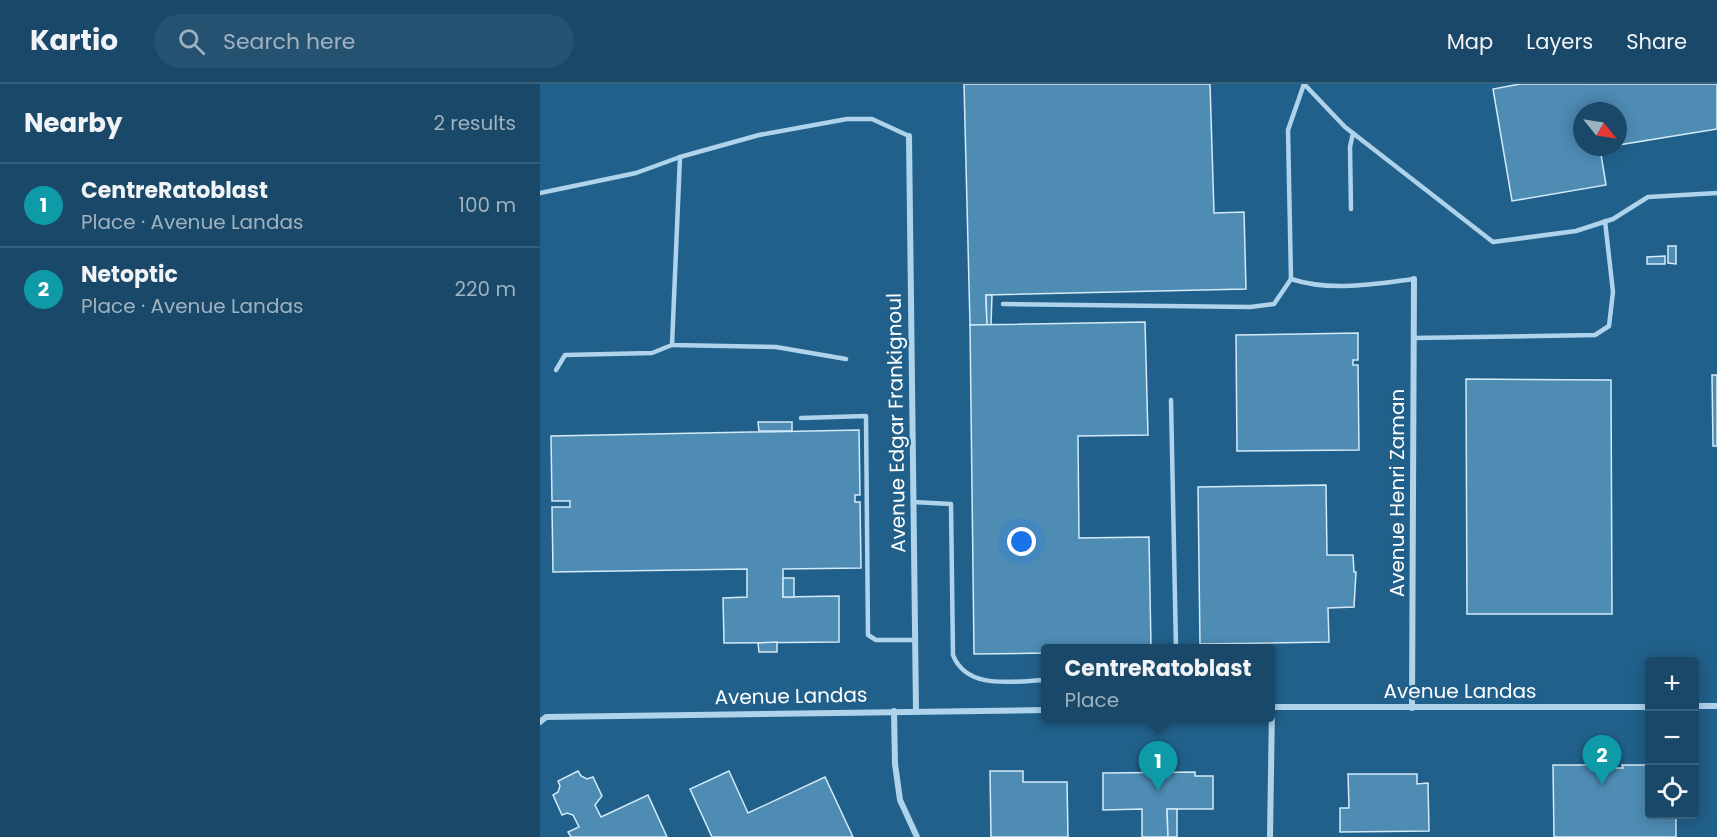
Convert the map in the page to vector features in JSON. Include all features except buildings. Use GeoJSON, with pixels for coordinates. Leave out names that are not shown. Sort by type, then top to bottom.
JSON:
{"type":"FeatureCollection","features":[{"type":"Feature","properties":{"kind":"street","name":"Avenue Edgar Frankignoul"},"geometry":{"type":"LineString","coordinates":[[909,136],[916,711]]}},
{"type":"Feature","properties":{"kind":"street","name":"Avenue Henri Zaman"},"geometry":{"type":"LineString","coordinates":[[1412,708],[1414,279]]}},
{"type":"Feature","properties":{"kind":"street","name":"Avenue Landas"},"geometry":{"type":"LineString","coordinates":[[1275,707],[1645,706]]}},
{"type":"Feature","properties":{"kind":"street"},"geometry":{"type":"LineString","coordinates":[[1699,706],[1717,706]]}},
{"type":"Feature","properties":{"kind":"street","name":"Avenue Landas"},"geometry":{"type":"LineString","coordinates":[[540,722],[546,717],[1041,710]]}},
{"type":"Feature","properties":{"kind":"street"},"geometry":{"type":"LineString","coordinates":[[894,711],[900,800],[917,837]]}},
{"type":"Feature","properties":{"kind":"street"},"geometry":{"type":"LineString","coordinates":[[1270,837],[1271,722]]}},
{"type":"Feature","properties":{"kind":"lane"},"geometry":{"type":"LineString","coordinates":[[1004,304],[1250,307],[1275,304],[1291,279],[1288,130],[1304,84],[1353,134],[1493,242],[1575,231],[1605,221],[1648,197],[1717,193]]}},
{"type":"Feature","properties":{"kind":"lane"},"geometry":{"type":"LineString","coordinates":[[540,194],[636,173],[680,157],[759,135],[847,118],[872,118],[909,136]]}},
{"type":"Feature","properties":{"kind":"lane"},"geometry":{"type":"LineString","coordinates":[[1351,209],[1350,147],[1353,134]]}},
{"type":"Feature","properties":{"kind":"lane"},"geometry":{"type":"LineString","coordinates":[[672,345],[680,157]]}},
{"type":"Feature","properties":{"kind":"lane"},"geometry":{"type":"LineString","coordinates":[[1414,338],[1595,335],[1609,326],[1613,292],[1605,221]]}},
{"type":"Feature","properties":{"kind":"lane"},"geometry":{"type":"LineString","coordinates":[[1291,279],[1309,285],[1356,286],[1414,279]]}},
{"type":"Feature","properties":{"kind":"lane"},"geometry":{"type":"LineString","coordinates":[[556,370],[565,355],[652,353],[672,345],[776,347],[846,359]]}},
{"type":"Feature","properties":{"kind":"lane"},"geometry":{"type":"LineString","coordinates":[[1171,400],[1176,644]]}},
{"type":"Feature","properties":{"kind":"lane"},"geometry":{"type":"LineString","coordinates":[[801,418],[866,416],[868,635],[876,640],[915,640]]}},
{"type":"Feature","properties":{"kind":"lane"},"geometry":{"type":"LineString","coordinates":[[914,502],[951,504],[953,655],[957,666],[976,680],[1041,680]]}},
{"type":"Feature","properties":{"kind":"place","name":"Netoptic"},"geometry":{"type":"Point","coordinates":[1602,785]}},
{"type":"Feature","properties":{"kind":"place","name":"CentreRatoblast"},"geometry":{"type":"Point","coordinates":[1158,791]}}]}
